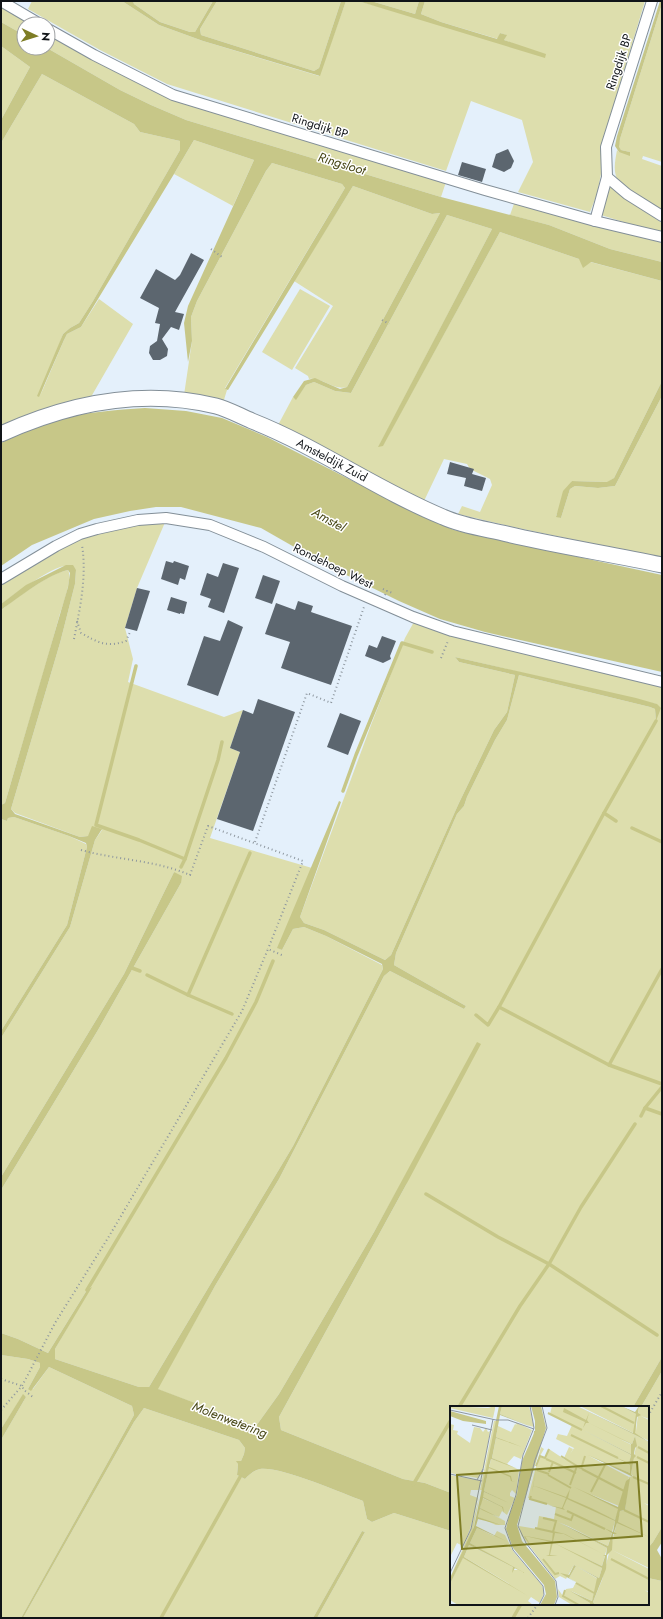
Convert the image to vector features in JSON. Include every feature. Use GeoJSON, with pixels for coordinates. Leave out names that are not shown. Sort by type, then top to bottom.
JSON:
{"type":"FeatureCollection","features":[{"type":"Feature","properties":{"kind":"street"},"geometry":{"type":"LineString","coordinates":[[1,1],[26,16]]}},
{"type":"Feature","properties":{"kind":"street","name":"Ringdijk BP"},"geometry":{"type":"LineString","coordinates":[[595,220],[607,177],[606,147],[652,1]]}},
{"type":"Feature","properties":{"kind":"street","name":"Ringdijk BP"},"geometry":{"type":"LineString","coordinates":[[56,33],[94,55],[173,95],[485,190],[662,237]]}},
{"type":"Feature","properties":{"kind":"street"},"geometry":{"type":"LineString","coordinates":[[607,177],[626,194],[662,216]]}},
{"type":"Feature","properties":{"kind":"street","name":"Amsteldijk Zuid"},"geometry":{"type":"LineString","coordinates":[[1,434],[40,418],[74,407],[100,402],[160,399],[217,406],[266,426],[301,443],[402,499],[444,518],[466,525],[538,541],[662,565]]}},
{"type":"Feature","properties":{"kind":"street","name":"Rondehoep West"},"geometry":{"type":"LineString","coordinates":[[1,579],[56,546],[80,534],[138,520],[166,518],[210,525],[264,546],[342,586],[412,617],[452,631],[662,682]]}},
{"type":"Feature","properties":{"kind":"path"},"geometry":{"type":"LineString","coordinates":[[211,249],[222,256]]}},
{"type":"Feature","properties":{"kind":"path"},"geometry":{"type":"LineString","coordinates":[[382,320],[389,324]]}},
{"type":"Feature","properties":{"kind":"path"},"geometry":{"type":"LineString","coordinates":[[74,639],[84,578],[85,560],[80,534]]}},
{"type":"Feature","properties":{"kind":"path"},"geometry":{"type":"LineString","coordinates":[[383,588],[393,593]]}},
{"type":"Feature","properties":{"kind":"path"},"geometry":{"type":"LineString","coordinates":[[385,596],[387,591]]}},
{"type":"Feature","properties":{"kind":"path"},"geometry":{"type":"LineString","coordinates":[[255,842],[307,693],[331,703],[368,597]]}},
{"type":"Feature","properties":{"kind":"path"},"geometry":{"type":"LineString","coordinates":[[77,621],[81,633],[99,643],[117,645],[126,641],[130,632]]}},
{"type":"Feature","properties":{"kind":"path"},"geometry":{"type":"LineString","coordinates":[[441,658],[452,631]]}},
{"type":"Feature","properties":{"kind":"path"},"geometry":{"type":"LineString","coordinates":[[1,1410],[22,1386],[45,1346],[55,1323],[108,1238],[242,1011],[303,861],[255,842],[208,826],[190,874],[171,867],[95,854],[81,850]]}},
{"type":"Feature","properties":{"kind":"path"},"geometry":{"type":"LineString","coordinates":[[268,949],[284,956]]}},
{"type":"Feature","properties":{"kind":"path"},"geometry":{"type":"LineString","coordinates":[[1,1379],[22,1386],[24,1390],[34,1398]]}},
{"type":"Feature","properties":{"kind":"path"},"geometry":{"type":"LineString","coordinates":[[649,1414],[662,1392]]}},
{"type":"Feature","properties":{"kind":"path"},"geometry":{"type":"LineString","coordinates":[[528,1618],[537,1605]]}},
{"type":"Feature","properties":{"kind":"shaded area"},"geometry":{"type":"Polygon","coordinates":[[[32,1],[122,1],[159,25],[203,41],[319,76],[346,1],[358,1],[515,44],[504,40],[506,35],[500,33],[498,39],[441,22],[421,14],[425,1],[645,1],[608,124],[601,154],[601,174],[597,194],[590,212],[518,192],[533,162],[522,120],[471,101],[446,171],[167,84],[100,50],[56,25],[56,16],[40,16],[28,9],[32,1]]]}},
{"type":"Feature","properties":{"kind":"shaded area"},"geometry":{"type":"Polygon","coordinates":[[[133,1],[213,1],[195,32],[190,32],[160,22],[134,4],[133,1]]]}},
{"type":"Feature","properties":{"kind":"shaded area"},"geometry":{"type":"Polygon","coordinates":[[[217,1],[341,1],[319,68],[314,71],[201,35],[200,29],[217,1]]]}},
{"type":"Feature","properties":{"kind":"shaded area"},"geometry":{"type":"Polygon","coordinates":[[[371,1],[419,1],[415,14],[371,1]]]}},
{"type":"Feature","properties":{"kind":"shaded area"},"geometry":{"type":"Polygon","coordinates":[[[1,2],[25,16],[16,16],[16,30],[1,22],[1,2]]]}},
{"type":"Feature","properties":{"kind":"shaded area"},"geometry":{"type":"Polygon","coordinates":[[[662,4],[662,162],[643,156],[642,159],[662,166],[662,213],[620,184],[617,180],[615,167],[617,150],[619,152],[630,152],[621,150],[618,147],[662,4]]]}},
{"type":"Feature","properties":{"kind":"shaded area"},"geometry":{"type":"Polygon","coordinates":[[[56,35],[120,72],[446,182],[441,197],[186,120],[120,90],[56,53],[56,35]]]}},
{"type":"Feature","properties":{"kind":"shaded area"},"geometry":{"type":"Polygon","coordinates":[[[1,46],[30,67],[1,120],[1,46]]]}},
{"type":"Feature","properties":{"kind":"shaded area"},"geometry":{"type":"Polygon","coordinates":[[[42,74],[134,124],[140,132],[180,141],[180,150],[93,301],[79,323],[63,334],[40,396],[67,334],[81,327],[99,299],[133,324],[91,397],[24,416],[1,425],[1,143],[42,74]]]}},
{"type":"Feature","properties":{"kind":"shaded area"},"geometry":{"type":"Polygon","coordinates":[[[194,140],[254,160],[233,206],[174,174],[194,140]]]}},
{"type":"Feature","properties":{"kind":"shaded area"},"geometry":{"type":"Polygon","coordinates":[[[272,163],[342,184],[345,188],[225,388],[227,390],[223,403],[184,395],[192,341],[191,317],[197,301],[266,171],[272,163]]]}},
{"type":"Feature","properties":{"kind":"shaded area"},"geometry":{"type":"Polygon","coordinates":[[[608,185],[662,223],[662,234],[601,215],[608,185]]]}},
{"type":"Feature","properties":{"kind":"shaded area"},"geometry":{"type":"Polygon","coordinates":[[[353,186],[432,214],[440,213],[347,387],[342,388],[319,380],[309,379],[308,376],[295,368],[333,306],[294,281],[353,186]]]}},
{"type":"Feature","properties":{"kind":"shaded area"},"geometry":{"type":"Polygon","coordinates":[[[515,201],[662,243],[662,262],[610,249],[549,225],[510,215],[515,201]]]}},
{"type":"Feature","properties":{"kind":"shaded area"},"geometry":{"type":"Polygon","coordinates":[[[447,215],[492,229],[379,446],[383,445],[500,232],[579,259],[662,281],[662,381],[614,478],[608,482],[572,481],[556,516],[561,518],[570,489],[575,486],[598,488],[615,486],[662,396],[662,558],[458,514],[462,506],[480,512],[492,485],[490,479],[470,469],[467,464],[444,459],[424,501],[277,427],[293,397],[296,399],[306,385],[314,382],[335,391],[351,393],[447,215]]]}},
{"type":"Feature","properties":{"kind":"shaded area"},"geometry":{"type":"Polygon","coordinates":[[[300,289],[330,306],[292,370],[262,352],[300,289]]]}},
{"type":"Feature","properties":{"kind":"shaded area"},"geometry":{"type":"Polygon","coordinates":[[[166,520],[137,588],[125,628],[133,659],[128,682],[224,717],[243,710],[230,748],[240,752],[210,838],[312,868],[278,948],[282,950],[293,929],[304,927],[326,936],[382,965],[383,969],[293,1146],[149,1387],[139,1387],[55,1359],[55,1349],[91,1287],[87,1290],[48,1353],[1,1333],[1,1190],[98,1030],[181,883],[174,872],[124,974],[1,1177],[1,1038],[70,927],[95,840],[102,830],[88,836],[80,837],[15,813],[11,809],[60,643],[75,584],[76,570],[67,566],[53,570],[1,604],[1,578],[89,532],[166,520]]]}},
{"type":"Feature","properties":{"kind":"shaded area"},"geometry":{"type":"Polygon","coordinates":[[[68,570],[68,586],[5,803],[1,805],[1,610],[42,581],[60,572],[68,570]]]}},
{"type":"Feature","properties":{"kind":"shaded area"},"geometry":{"type":"Polygon","coordinates":[[[415,620],[505,649],[662,686],[662,1357],[634,1406],[450,1406],[450,1493],[425,1483],[403,1479],[281,1430],[279,1417],[406,1185],[420,1149],[374,1232],[279,1394],[256,1426],[157,1389],[215,1286],[279,1179],[384,976],[390,971],[464,1009],[466,1006],[394,965],[396,953],[457,814],[464,806],[495,740],[507,720],[519,675],[650,707],[655,709],[656,720],[656,704],[455,657],[459,662],[515,675],[507,712],[494,730],[458,805],[391,955],[385,960],[324,930],[304,923],[300,917],[405,638],[415,620]]]}},
{"type":"Feature","properties":{"kind":"shaded area"},"geometry":{"type":"Polygon","coordinates":[[[14,817],[69,836],[86,844],[87,847],[67,925],[1,1031],[1,819],[7,821],[8,818],[14,817]]]}},
{"type":"Feature","properties":{"kind":"shaded area"},"geometry":{"type":"Polygon","coordinates":[[[1,1355],[28,1359],[40,1363],[40,1367],[28,1389],[33,1389],[49,1367],[132,1406],[134,1415],[21,1618],[1,1618],[1,1440],[26,1397],[23,1395],[1,1429],[1,1355]]]}},
{"type":"Feature","properties":{"kind":"shaded area"},"geometry":{"type":"Polygon","coordinates":[[[662,1371],[662,1527],[649,1547],[649,1406],[642,1406],[662,1371]]]}},
{"type":"Feature","properties":{"kind":"shaded area"},"geometry":{"type":"Polygon","coordinates":[[[144,1408],[239,1440],[245,1448],[241,1461],[237,1461],[237,1475],[245,1479],[250,1474],[260,1469],[269,1469],[282,1472],[311,1481],[363,1501],[367,1519],[372,1522],[394,1513],[450,1531],[450,1605],[649,1605],[649,1578],[662,1581],[662,1618],[317,1618],[365,1532],[362,1531],[313,1618],[23,1618],[134,1422],[144,1408]]]}},
{"type":"Feature","properties":{"kind":"water"},"geometry":{"type":"Polygon","coordinates":[[[122,1],[133,1],[134,4],[160,22],[190,32],[195,32],[213,1],[217,1],[200,29],[201,35],[314,71],[319,68],[341,1],[346,1],[320,76],[203,41],[159,25],[122,1]]]}},
{"type":"Feature","properties":{"kind":"water"},"geometry":{"type":"Polygon","coordinates":[[[358,1],[371,1],[415,14],[419,1],[425,1],[421,14],[441,22],[497,39],[500,33],[507,35],[504,40],[546,54],[545,58],[358,1]]]}},
{"type":"Feature","properties":{"kind":"water"},"geometry":{"type":"Polygon","coordinates":[[[660,1],[662,1],[662,4],[620,139],[619,147],[621,150],[630,152],[630,156],[619,152],[615,146],[660,1]]]}},
{"type":"Feature","properties":{"kind":"water"},"geometry":{"type":"Polygon","coordinates":[[[1,22],[16,30],[16,56],[56,56],[56,53],[120,90],[186,120],[441,197],[549,225],[610,249],[662,262],[662,281],[591,262],[583,268],[579,259],[500,232],[383,446],[378,447],[492,229],[447,215],[351,393],[335,391],[314,382],[306,385],[296,400],[293,397],[304,381],[315,378],[340,389],[347,387],[440,213],[432,214],[353,186],[228,390],[225,389],[345,188],[342,184],[272,163],[266,171],[197,301],[191,317],[192,341],[188,362],[184,323],[188,306],[254,160],[194,140],[81,327],[67,334],[39,397],[37,396],[63,334],[79,323],[93,301],[180,150],[180,141],[140,132],[134,124],[42,74],[1,143],[1,120],[30,67],[1,46],[1,22]]]}},
{"type":"Feature","properties":{"kind":"water"},"geometry":{"type":"Polygon","coordinates":[[[662,381],[662,396],[615,486],[598,488],[575,486],[570,489],[561,518],[556,517],[563,491],[572,481],[607,482],[614,478],[662,381]]]}},
{"type":"Feature","properties":{"kind":"water","name":"Amstel"},"geometry":{"type":"Polygon","coordinates":[[[145,408],[186,411],[222,418],[267,437],[423,517],[454,530],[662,575],[662,672],[485,632],[440,619],[399,601],[324,564],[261,528],[181,507],[156,507],[94,519],[32,545],[1,566],[1,443],[43,424],[58,419],[90,413],[145,408]]]}},
{"type":"Feature","properties":{"kind":"water"},"geometry":{"type":"Polygon","coordinates":[[[66,565],[73,565],[76,570],[75,584],[60,643],[11,809],[15,814],[80,837],[88,836],[92,826],[102,829],[95,840],[70,927],[1,1038],[1,1031],[67,925],[87,847],[86,843],[69,836],[14,817],[8,818],[7,821],[1,819],[1,805],[5,803],[68,587],[70,573],[68,570],[51,576],[1,610],[1,604],[26,585],[66,565]]]}},
{"type":"Feature","properties":{"kind":"water","name":"Molenwetering"},"geometry":{"type":"Polygon","coordinates":[[[455,657],[636,698],[657,704],[661,708],[656,721],[655,709],[650,707],[519,675],[507,720],[495,740],[464,806],[457,814],[396,953],[394,965],[466,1006],[464,1009],[390,971],[384,976],[279,1179],[215,1286],[158,1389],[256,1426],[279,1394],[374,1232],[477,1042],[481,1044],[279,1417],[281,1430],[403,1479],[425,1483],[450,1493],[450,1531],[394,1513],[372,1522],[367,1519],[363,1501],[311,1481],[282,1472],[269,1469],[260,1469],[250,1474],[245,1479],[237,1475],[238,1464],[236,1461],[241,1461],[245,1448],[239,1440],[144,1408],[134,1422],[23,1618],[21,1618],[134,1415],[132,1406],[49,1367],[31,1391],[28,1389],[40,1367],[40,1363],[28,1359],[1,1355],[1,1333],[48,1353],[87,1290],[92,1287],[55,1349],[55,1359],[139,1387],[149,1387],[293,1146],[383,969],[382,964],[326,936],[304,927],[293,929],[282,950],[277,948],[339,801],[341,802],[300,917],[304,923],[324,930],[385,960],[391,955],[458,805],[494,730],[507,712],[515,675],[459,662],[455,657]]]}},
{"type":"Feature","properties":{"kind":"water"},"geometry":{"type":"Polygon","coordinates":[[[174,872],[182,876],[181,883],[98,1030],[1,1190],[1,1177],[124,974],[174,872]]]}},
{"type":"Feature","properties":{"kind":"water"},"geometry":{"type":"Polygon","coordinates":[[[662,1357],[662,1371],[642,1406],[634,1406],[662,1357]]]}},
{"type":"Feature","properties":{"kind":"water"},"geometry":{"type":"Polygon","coordinates":[[[23,1394],[26,1397],[1,1440],[1,1429],[23,1394]]]}},
{"type":"Feature","properties":{"kind":"water"},"geometry":{"type":"Polygon","coordinates":[[[662,1527],[662,1542],[657,1550],[662,1559],[662,1581],[649,1578],[649,1547],[662,1527]]]}},
{"type":"Feature","properties":{"kind":"water"},"geometry":{"type":"Polygon","coordinates":[[[362,1531],[365,1532],[317,1618],[313,1618],[362,1531]]]}},
{"type":"Feature","properties":{"kind":"building"},"geometry":{"type":"Polygon","coordinates":[[[508,149],[514,161],[511,168],[504,172],[492,167],[496,154],[508,149]]]}},
{"type":"Feature","properties":{"kind":"building"},"geometry":{"type":"Polygon","coordinates":[[[462,162],[486,169],[482,182],[458,175],[462,162]]]}},
{"type":"Feature","properties":{"kind":"building"},"geometry":{"type":"Polygon","coordinates":[[[191,253],[204,260],[175,312],[184,314],[179,330],[171,327],[162,339],[168,349],[167,356],[160,360],[153,360],[149,353],[150,346],[157,341],[160,324],[155,323],[159,308],[140,298],[156,269],[175,280],[180,275],[191,253]]]}},
{"type":"Feature","properties":{"kind":"building"},"geometry":{"type":"Polygon","coordinates":[[[450,462],[474,469],[472,474],[486,478],[482,491],[464,486],[466,478],[447,474],[450,462]]]}},
{"type":"Feature","properties":{"kind":"building"},"geometry":{"type":"Polygon","coordinates":[[[166,561],[173,563],[174,561],[189,566],[185,580],[180,578],[178,585],[161,579],[166,561]]]}},
{"type":"Feature","properties":{"kind":"building"},"geometry":{"type":"Polygon","coordinates":[[[223,563],[239,568],[224,613],[208,607],[211,599],[200,595],[207,573],[218,577],[223,563]]]}},
{"type":"Feature","properties":{"kind":"building"},"geometry":{"type":"Polygon","coordinates":[[[263,575],[280,581],[272,604],[255,598],[263,575]]]}},
{"type":"Feature","properties":{"kind":"building"},"geometry":{"type":"Polygon","coordinates":[[[137,588],[150,591],[137,631],[125,628],[137,588]]]}},
{"type":"Feature","properties":{"kind":"building"},"geometry":{"type":"Polygon","coordinates":[[[171,597],[187,602],[184,614],[167,610],[171,597]]]}},
{"type":"Feature","properties":{"kind":"building"},"geometry":{"type":"Polygon","coordinates":[[[298,601],[313,606],[311,612],[352,626],[331,685],[281,668],[290,642],[265,634],[276,603],[295,610],[298,601]]]}},
{"type":"Feature","properties":{"kind":"building"},"geometry":{"type":"Polygon","coordinates":[[[228,620],[243,627],[218,696],[187,685],[204,636],[220,641],[228,620]]]}},
{"type":"Feature","properties":{"kind":"building"},"geometry":{"type":"Polygon","coordinates":[[[382,636],[396,641],[390,656],[391,659],[383,663],[365,656],[369,645],[377,648],[382,636]]]}},
{"type":"Feature","properties":{"kind":"building"},"geometry":{"type":"Polygon","coordinates":[[[258,699],[295,712],[253,831],[217,819],[240,752],[230,748],[243,710],[253,714],[258,699]]]}},
{"type":"Feature","properties":{"kind":"building"},"geometry":{"type":"Polygon","coordinates":[[[340,713],[361,721],[348,755],[327,747],[340,713]]]}},
{"type":"Feature","properties":{"kind":"waterway"},"geometry":{"type":"LineString","coordinates":[[343,791],[356,755],[402,643],[432,652]]}},
{"type":"Feature","properties":{"kind":"waterway"},"geometry":{"type":"LineString","coordinates":[[136,666],[96,825],[139,840],[185,859],[218,760],[222,742]]}},
{"type":"Feature","properties":{"kind":"waterway"},"geometry":{"type":"LineString","coordinates":[[616,821],[604,813],[656,721]]}},
{"type":"Feature","properties":{"kind":"waterway"},"geometry":{"type":"LineString","coordinates":[[476,1015],[488,1025],[604,813]]}},
{"type":"Feature","properties":{"kind":"waterway"},"geometry":{"type":"LineString","coordinates":[[632,828],[662,842]]}},
{"type":"Feature","properties":{"kind":"waterway"},"geometry":{"type":"LineString","coordinates":[[232,1014],[188,995],[250,853]]}},
{"type":"Feature","properties":{"kind":"waterway"},"geometry":{"type":"LineString","coordinates":[[181,867],[185,859]]}},
{"type":"Feature","properties":{"kind":"waterway"},"geometry":{"type":"LineString","coordinates":[[87,1290],[226,1058],[256,1002],[273,961]]}},
{"type":"Feature","properties":{"kind":"waterway"},"geometry":{"type":"LineString","coordinates":[[132,968],[140,971]]}},
{"type":"Feature","properties":{"kind":"waterway"},"geometry":{"type":"LineString","coordinates":[[609,1065],[662,969]]}},
{"type":"Feature","properties":{"kind":"waterway"},"geometry":{"type":"LineString","coordinates":[[147,975],[188,995]]}},
{"type":"Feature","properties":{"kind":"waterway"},"geometry":{"type":"LineString","coordinates":[[499,1007],[609,1065],[662,1084]]}},
{"type":"Feature","properties":{"kind":"waterway"},"geometry":{"type":"LineString","coordinates":[[645,1108],[662,1087]]}},
{"type":"Feature","properties":{"kind":"waterway"},"geometry":{"type":"LineString","coordinates":[[641,1116],[645,1108],[662,1114]]}},
{"type":"Feature","properties":{"kind":"waterway"},"geometry":{"type":"LineString","coordinates":[[460,1406],[520,1306],[549,1264],[581,1207],[635,1124]]}},
{"type":"Feature","properties":{"kind":"waterway"},"geometry":{"type":"LineString","coordinates":[[426,1194],[498,1237],[549,1264],[657,1335]]}},
{"type":"Feature","properties":{"kind":"waterway"},"geometry":{"type":"LineString","coordinates":[[413,1485],[450,1422]]}},
{"type":"Feature","properties":{"kind":"waterway"},"geometry":{"type":"LineString","coordinates":[[161,1618],[240,1477]]}},
{"type":"Feature","properties":{"kind":"waterway"},"geometry":{"type":"LineString","coordinates":[[513,1618],[520,1605]]}},
{"type":"Feature","properties":{"kind":"water label","name":"Ringsloot"},"geometry":{"type":"Point","coordinates":[342,163]}}]}
